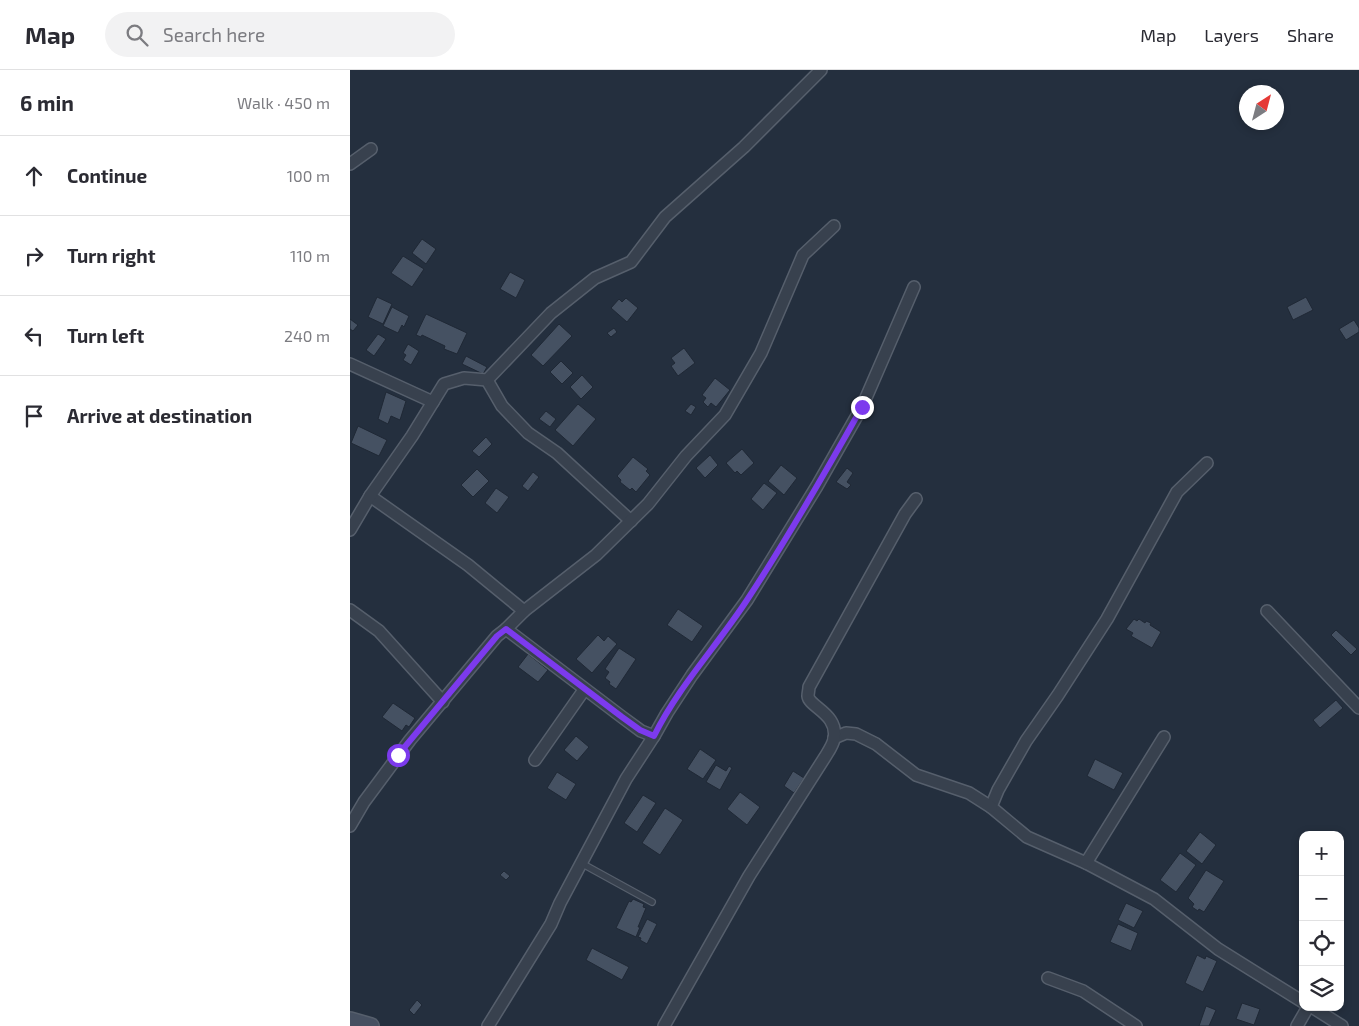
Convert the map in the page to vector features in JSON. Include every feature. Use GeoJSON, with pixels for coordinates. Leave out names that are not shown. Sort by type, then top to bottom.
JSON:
{"type":"FeatureCollection","features":[{"type":"Feature","properties":{"kind":"main road"},"geometry":{"type":"LineString","coordinates":[[350,1020],[371,1026]]}},
{"type":"Feature","properties":{"kind":"street"},"geometry":{"type":"LineString","coordinates":[[487,380],[558,308],[595,278],[631,262],[665,217],[744,147],[821,70]]}},
{"type":"Feature","properties":{"kind":"street"},"geometry":{"type":"LineString","coordinates":[[350,164],[372,149]]}},
{"type":"Feature","properties":{"kind":"street"},"geometry":{"type":"LineString","coordinates":[[350,826],[364,802],[398,755],[497,636],[524,611],[596,555],[648,504],[686,456],[726,415],[761,353],[803,255],[834,226]]}},
{"type":"Feature","properties":{"kind":"street"},"geometry":{"type":"LineString","coordinates":[[488,1026],[551,924],[626,779],[692,675],[747,600],[817,486],[862,407],[914,287]]}},
{"type":"Feature","properties":{"kind":"street"},"geometry":{"type":"LineString","coordinates":[[350,364],[433,402]]}},
{"type":"Feature","properties":{"kind":"street"},"geometry":{"type":"LineString","coordinates":[[350,530],[370,496],[412,436],[444,384],[464,378],[487,380]]}},
{"type":"Feature","properties":{"kind":"street"},"geometry":{"type":"LineString","coordinates":[[487,380],[502,406],[528,433],[556,454],[631,521]]}},
{"type":"Feature","properties":{"kind":"street"},"geometry":{"type":"LineString","coordinates":[[991,807],[998,790],[1026,742],[1107,619],[1177,492],[1207,464]]}},
{"type":"Feature","properties":{"kind":"street"},"geometry":{"type":"LineString","coordinates":[[370,496],[468,566],[524,611]]}},
{"type":"Feature","properties":{"kind":"street"},"geometry":{"type":"LineString","coordinates":[[664,1026],[706,955],[749,876],[825,758],[834,738],[832,721],[822,709],[811,702],[808,696],[809,687],[901,522],[916,499]]}},
{"type":"Feature","properties":{"kind":"street"},"geometry":{"type":"LineString","coordinates":[[350,610],[379,631],[443,702]]}},
{"type":"Feature","properties":{"kind":"street"},"geometry":{"type":"LineString","coordinates":[[1267,611],[1359,708]]}},
{"type":"Feature","properties":{"kind":"street"},"geometry":{"type":"LineString","coordinates":[[506,629],[584,690],[640,730],[654,736]]}},
{"type":"Feature","properties":{"kind":"street"},"geometry":{"type":"LineString","coordinates":[[535,760],[584,690]]}},
{"type":"Feature","properties":{"kind":"street"},"geometry":{"type":"LineString","coordinates":[[834,738],[846,733],[856,734],[876,744],[916,775],[969,794],[991,807],[1027,838],[1086,863],[1154,899],[1218,949],[1299,1000]]}},
{"type":"Feature","properties":{"kind":"street"},"geometry":{"type":"LineString","coordinates":[[1086,863],[1164,737]]}},
{"type":"Feature","properties":{"kind":"street"},"geometry":{"type":"LineString","coordinates":[[1048,978],[1083,991],[1136,1026]]}},
{"type":"Feature","properties":{"kind":"street"},"geometry":{"type":"LineString","coordinates":[[1297,1026],[1306,1011]]}},
{"type":"Feature","properties":{"kind":"street"},"geometry":{"type":"LineString","coordinates":[[1318,1011],[1342,1026]]}},
{"type":"Feature","properties":{"kind":"lane"},"geometry":{"type":"LineString","coordinates":[[582,863],[652,902]]}},
{"type":"Feature","properties":{"kind":"building"},"geometry":{"type":"Polygon","coordinates":[[[422,239],[436,249],[426,264],[412,253],[422,239]]]}},
{"type":"Feature","properties":{"kind":"building"},"geometry":{"type":"Polygon","coordinates":[[[403,256],[424,269],[412,287],[391,273],[403,256]]]}},
{"type":"Feature","properties":{"kind":"building"},"geometry":{"type":"Polygon","coordinates":[[[510,272],[525,280],[516,298],[500,289],[510,272]]]}},
{"type":"Feature","properties":{"kind":"building"},"geometry":{"type":"Polygon","coordinates":[[[377,297],[392,304],[383,324],[368,317],[377,297]]]}},
{"type":"Feature","properties":{"kind":"building"},"geometry":{"type":"Polygon","coordinates":[[[1306,297],[1313,310],[1293,320],[1287,307],[1306,297]]]}},
{"type":"Feature","properties":{"kind":"building"},"geometry":{"type":"Polygon","coordinates":[[[626,298],[638,308],[627,322],[611,308],[619,299],[622,302],[626,298]]]}},
{"type":"Feature","properties":{"kind":"building"},"geometry":{"type":"Polygon","coordinates":[[[392,307],[409,316],[404,327],[402,325],[398,333],[383,326],[392,307]]]}},
{"type":"Feature","properties":{"kind":"building"},"geometry":{"type":"Polygon","coordinates":[[[426,314],[467,333],[457,354],[444,349],[445,346],[422,335],[421,337],[416,335],[426,314]]]}},
{"type":"Feature","properties":{"kind":"building"},"geometry":{"type":"Polygon","coordinates":[[[350,319],[358,325],[353,331],[350,329],[350,319]]]}},
{"type":"Feature","properties":{"kind":"building"},"geometry":{"type":"Polygon","coordinates":[[[1354,320],[1359,328],[1359,332],[1346,340],[1339,329],[1354,320]]]}},
{"type":"Feature","properties":{"kind":"building"},"geometry":{"type":"Polygon","coordinates":[[[559,324],[572,336],[543,366],[531,355],[559,324]]]}},
{"type":"Feature","properties":{"kind":"building"},"geometry":{"type":"Polygon","coordinates":[[[614,328],[617,332],[611,337],[607,333],[614,328]]]}},
{"type":"Feature","properties":{"kind":"building"},"geometry":{"type":"Polygon","coordinates":[[[378,334],[386,339],[374,356],[366,350],[378,334]]]}},
{"type":"Feature","properties":{"kind":"building"},"geometry":{"type":"Polygon","coordinates":[[[408,344],[419,351],[411,365],[403,360],[406,355],[403,353],[408,344]]]}},
{"type":"Feature","properties":{"kind":"building"},"geometry":{"type":"Polygon","coordinates":[[[684,348],[695,363],[678,376],[671,366],[675,363],[671,358],[684,348]]]}},
{"type":"Feature","properties":{"kind":"building"},"geometry":{"type":"Polygon","coordinates":[[[466,356],[487,367],[483,374],[462,364],[466,356]]]}},
{"type":"Feature","properties":{"kind":"building"},"geometry":{"type":"Polygon","coordinates":[[[561,361],[573,373],[562,384],[550,372],[561,361]]]}},
{"type":"Feature","properties":{"kind":"building"},"geometry":{"type":"Polygon","coordinates":[[[582,375],[593,387],[581,399],[570,387],[582,375]]]}},
{"type":"Feature","properties":{"kind":"building"},"geometry":{"type":"Polygon","coordinates":[[[715,378],[730,390],[716,407],[711,403],[708,407],[703,402],[706,398],[702,395],[715,378]]]}},
{"type":"Feature","properties":{"kind":"building"},"geometry":{"type":"Polygon","coordinates":[[[386,392],[406,401],[400,420],[391,416],[388,424],[378,419],[386,392]]]}},
{"type":"Feature","properties":{"kind":"building"},"geometry":{"type":"Polygon","coordinates":[[[578,404],[596,419],[573,446],[555,430],[578,404]]]}},
{"type":"Feature","properties":{"kind":"building"},"geometry":{"type":"Polygon","coordinates":[[[691,404],[696,407],[691,415],[685,411],[691,404]]]}},
{"type":"Feature","properties":{"kind":"building"},"geometry":{"type":"Polygon","coordinates":[[[546,411],[556,419],[550,427],[539,419],[546,411]]]}},
{"type":"Feature","properties":{"kind":"building"},"geometry":{"type":"Polygon","coordinates":[[[358,426],[387,440],[379,456],[351,443],[358,426]]]}},
{"type":"Feature","properties":{"kind":"building"},"geometry":{"type":"Polygon","coordinates":[[[486,437],[492,444],[479,457],[472,451],[486,437]]]}},
{"type":"Feature","properties":{"kind":"building"},"geometry":{"type":"Polygon","coordinates":[[[742,449],[754,463],[741,475],[737,471],[735,473],[726,463],[742,449]]]}},
{"type":"Feature","properties":{"kind":"building"},"geometry":{"type":"Polygon","coordinates":[[[710,455],[718,465],[705,478],[696,468],[710,455]]]}},
{"type":"Feature","properties":{"kind":"building"},"geometry":{"type":"Polygon","coordinates":[[[633,457],[648,469],[646,471],[650,475],[636,492],[620,482],[621,480],[617,476],[633,457]]]}},
{"type":"Feature","properties":{"kind":"building"},"geometry":{"type":"Polygon","coordinates":[[[781,465],[797,478],[784,495],[768,481],[781,465]]]}},
{"type":"Feature","properties":{"kind":"building"},"geometry":{"type":"Polygon","coordinates":[[[847,468],[853,473],[847,482],[851,485],[847,489],[836,482],[847,468]]]}},
{"type":"Feature","properties":{"kind":"building"},"geometry":{"type":"Polygon","coordinates":[[[477,469],[489,481],[473,497],[461,485],[477,469]]]}},
{"type":"Feature","properties":{"kind":"building"},"geometry":{"type":"Polygon","coordinates":[[[533,472],[539,477],[528,491],[522,486],[533,472]]]}},
{"type":"Feature","properties":{"kind":"building"},"geometry":{"type":"Polygon","coordinates":[[[764,483],[777,493],[763,510],[751,499],[764,483]]]}},
{"type":"Feature","properties":{"kind":"building"},"geometry":{"type":"Polygon","coordinates":[[[496,488],[509,497],[497,513],[485,503],[496,488]]]}},
{"type":"Feature","properties":{"kind":"building"},"geometry":{"type":"Polygon","coordinates":[[[678,609],[703,626],[692,642],[667,625],[678,609]]]}},
{"type":"Feature","properties":{"kind":"building"},"geometry":{"type":"Polygon","coordinates":[[[1134,619],[1151,623],[1150,625],[1161,632],[1152,648],[1131,636],[1133,633],[1126,629],[1134,619]]]}},
{"type":"Feature","properties":{"kind":"building"},"geometry":{"type":"Polygon","coordinates":[[[1336,630],[1357,649],[1351,655],[1331,635],[1336,630]]]}},
{"type":"Feature","properties":{"kind":"building"},"geometry":{"type":"Polygon","coordinates":[[[598,635],[604,641],[608,636],[617,644],[592,673],[576,659],[598,635]]]}},
{"type":"Feature","properties":{"kind":"building"},"geometry":{"type":"Polygon","coordinates":[[[619,648],[636,659],[616,689],[605,678],[609,672],[605,669],[619,648]]]}},
{"type":"Feature","properties":{"kind":"building"},"geometry":{"type":"Polygon","coordinates":[[[528,654],[548,670],[538,682],[518,667],[528,654]]]}},
{"type":"Feature","properties":{"kind":"building"},"geometry":{"type":"Polygon","coordinates":[[[1336,700],[1343,708],[1320,728],[1313,720],[1336,700]]]}},
{"type":"Feature","properties":{"kind":"building"},"geometry":{"type":"Polygon","coordinates":[[[393,703],[415,718],[409,727],[406,725],[402,731],[382,717],[393,703]]]}},
{"type":"Feature","properties":{"kind":"building"},"geometry":{"type":"Polygon","coordinates":[[[576,736],[589,747],[577,761],[564,750],[576,736]]]}},
{"type":"Feature","properties":{"kind":"building"},"geometry":{"type":"Polygon","coordinates":[[[700,749],[716,760],[703,779],[687,769],[700,749]]]}},
{"type":"Feature","properties":{"kind":"building"},"geometry":{"type":"Polygon","coordinates":[[[1095,759],[1123,773],[1114,790],[1087,776],[1095,759]]]}},
{"type":"Feature","properties":{"kind":"building"},"geometry":{"type":"Polygon","coordinates":[[[716,765],[726,771],[729,766],[732,768],[720,790],[706,782],[716,765]]]}},
{"type":"Feature","properties":{"kind":"building"},"geometry":{"type":"Polygon","coordinates":[[[793,771],[804,778],[794,793],[784,786],[793,771]]]}},
{"type":"Feature","properties":{"kind":"building"},"geometry":{"type":"Polygon","coordinates":[[[557,772],[576,784],[566,800],[547,788],[557,772]]]}},
{"type":"Feature","properties":{"kind":"building"},"geometry":{"type":"Polygon","coordinates":[[[740,792],[760,807],[747,825],[727,809],[740,792]]]}},
{"type":"Feature","properties":{"kind":"building"},"geometry":{"type":"Polygon","coordinates":[[[643,795],[656,803],[637,832],[624,823],[643,795]]]}},
{"type":"Feature","properties":{"kind":"building"},"geometry":{"type":"Polygon","coordinates":[[[665,808],[683,820],[660,855],[642,843],[665,808]]]}},
{"type":"Feature","properties":{"kind":"building"},"geometry":{"type":"Polygon","coordinates":[[[1200,832],[1216,845],[1202,864],[1186,851],[1200,832]]]}},
{"type":"Feature","properties":{"kind":"building"},"geometry":{"type":"Polygon","coordinates":[[[1180,853],[1196,865],[1176,892],[1160,880],[1180,853]]]}},
{"type":"Feature","properties":{"kind":"building"},"geometry":{"type":"Polygon","coordinates":[[[1206,870],[1224,881],[1204,912],[1192,907],[1194,904],[1188,898],[1206,870]]]}},
{"type":"Feature","properties":{"kind":"building"},"geometry":{"type":"Polygon","coordinates":[[[504,871],[510,876],[506,880],[500,875],[504,871]]]}},
{"type":"Feature","properties":{"kind":"building"},"geometry":{"type":"Polygon","coordinates":[[[633,899],[644,904],[643,907],[646,908],[636,937],[616,928],[629,901],[631,902],[633,899]]]}},
{"type":"Feature","properties":{"kind":"building"},"geometry":{"type":"Polygon","coordinates":[[[1126,903],[1143,911],[1134,928],[1118,920],[1126,903]]]}},
{"type":"Feature","properties":{"kind":"building"},"geometry":{"type":"Polygon","coordinates":[[[647,919],[657,924],[647,944],[638,937],[647,919]]]}},
{"type":"Feature","properties":{"kind":"building"},"geometry":{"type":"Polygon","coordinates":[[[1118,924],[1138,933],[1131,951],[1110,942],[1118,924]]]}},
{"type":"Feature","properties":{"kind":"building"},"geometry":{"type":"Polygon","coordinates":[[[592,948],[629,967],[622,980],[586,960],[592,948]]]}},
{"type":"Feature","properties":{"kind":"building"},"geometry":{"type":"Polygon","coordinates":[[[1197,955],[1205,959],[1206,956],[1217,961],[1203,992],[1185,983],[1197,955]]]}},
{"type":"Feature","properties":{"kind":"building"},"geometry":{"type":"Polygon","coordinates":[[[417,1000],[422,1005],[414,1015],[409,1010],[417,1000]]]}},
{"type":"Feature","properties":{"kind":"building"},"geometry":{"type":"Polygon","coordinates":[[[1242,1003],[1260,1009],[1254,1025],[1236,1019],[1242,1003]]]}},
{"type":"Feature","properties":{"kind":"building"},"geometry":{"type":"Polygon","coordinates":[[[1206,1006],[1216,1010],[1209,1026],[1199,1026],[1206,1006]]]}},
{"type":"Feature","properties":{"kind":"route"},"geometry":{"type":"LineString","coordinates":[[398,755],[497,636],[506,629],[584,690],[640,730],[654,736],[692,675],[719,640],[770,564],[862,407]]}}]}
